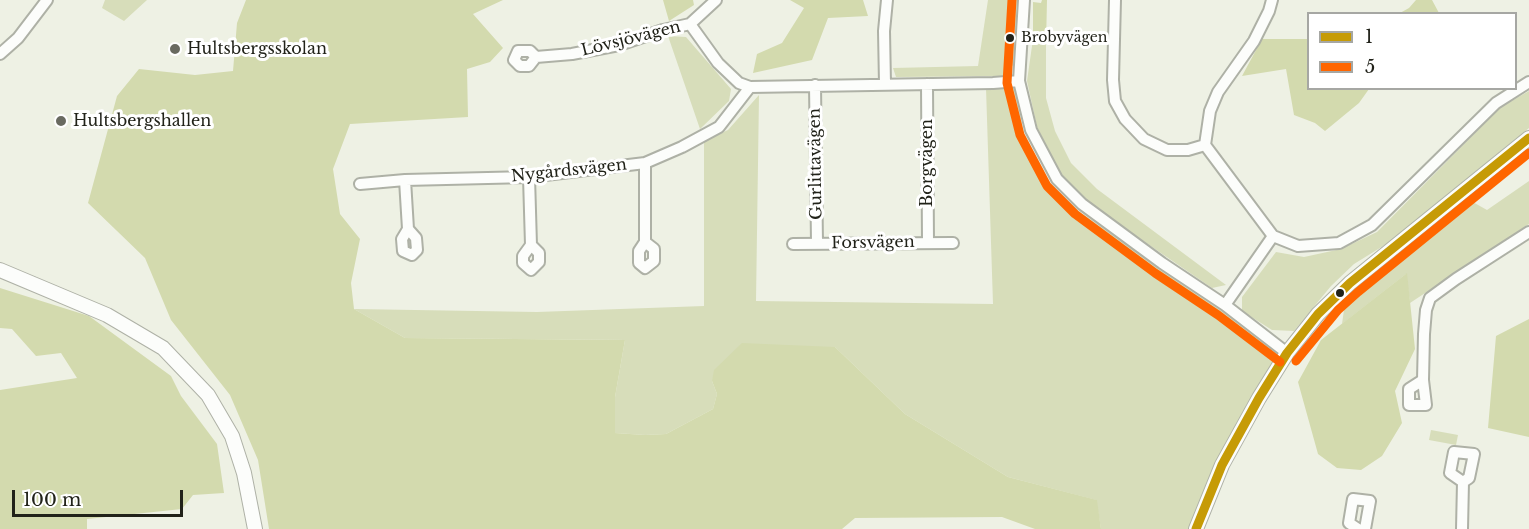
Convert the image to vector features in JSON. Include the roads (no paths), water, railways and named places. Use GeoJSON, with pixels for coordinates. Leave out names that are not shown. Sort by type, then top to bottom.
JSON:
{"type":"FeatureCollection","features":[{"type":"Feature","properties":{"kind":"street"},"geometry":{"type":"LineString","coordinates":[[0,54],[18,38],[47,0]]}},
{"type":"Feature","properties":{"kind":"street","name":"Lövsjövägen"},"geometry":{"type":"LineString","coordinates":[[536,57],[572,54],[619,45],[663,30],[690,24],[716,0]]}},
{"type":"Feature","properties":{"kind":"street"},"geometry":{"type":"LineString","coordinates":[[885,84],[884,31],[887,0]]}},
{"type":"Feature","properties":{"kind":"street"},"geometry":{"type":"LineString","coordinates":[[1024,0],[1019,81],[1030,130],[1057,179],[1082,204],[1162,263],[1225,305],[1287,352]]}},
{"type":"Feature","properties":{"kind":"street"},"geometry":{"type":"LineString","coordinates":[[1115,0],[1113,80],[1115,100],[1125,119],[1144,139],[1167,150],[1188,150],[1205,145]]}},
{"type":"Feature","properties":{"kind":"street"},"geometry":{"type":"LineString","coordinates":[[1272,0],[1254,41],[1218,92],[1210,111],[1205,145],[1273,236],[1298,246],[1339,243],[1372,225],[1496,102],[1516,90]]}},
{"type":"Feature","properties":{"kind":"street"},"geometry":{"type":"LineString","coordinates":[[690,24],[718,63],[740,83],[750,87],[1019,81]]}},
{"type":"Feature","properties":{"kind":"street","name":"Borgvägen"},"geometry":{"type":"LineString","coordinates":[[927,84],[928,242]]}},
{"type":"Feature","properties":{"kind":"street","name":"Gurlittavägen"},"geometry":{"type":"LineString","coordinates":[[815,85],[817,243]]}},
{"type":"Feature","properties":{"kind":"street","name":"Nygårdsvägen"},"geometry":{"type":"LineString","coordinates":[[360,184],[405,180],[529,177],[645,163],[719,127],[750,87]]}},
{"type":"Feature","properties":{"kind":"street"},"geometry":{"type":"LineString","coordinates":[[1196,529],[1222,465],[1287,352],[1329,302],[1529,138]]}},
{"type":"Feature","properties":{"kind":"street"},"geometry":{"type":"LineString","coordinates":[[645,163],[645,242]]}},
{"type":"Feature","properties":{"kind":"street"},"geometry":{"type":"LineString","coordinates":[[529,177],[531,245]]}},
{"type":"Feature","properties":{"kind":"street"},"geometry":{"type":"LineString","coordinates":[[405,180],[408,229]]}},
{"type":"Feature","properties":{"kind":"street"},"geometry":{"type":"LineString","coordinates":[[1422,380],[1425,322],[1430,298],[1529,232]]}},
{"type":"Feature","properties":{"kind":"street"},"geometry":{"type":"LineString","coordinates":[[1225,305],[1273,236]]}},
{"type":"Feature","properties":{"kind":"street","name":"Forsvägen"},"geometry":{"type":"LineString","coordinates":[[793,244],[953,243]]}},
{"type":"Feature","properties":{"kind":"street"},"geometry":{"type":"LineString","coordinates":[[0,270],[107,315],[163,348],[208,395],[232,436],[244,473],[255,529]]}},
{"type":"Feature","properties":{"kind":"street"},"geometry":{"type":"LineString","coordinates":[[1462,529],[1463,482]]}},
{"type":"Feature","properties":{"kind":"street"},"geometry":{"type":"LineString","coordinates":[[1358,529],[1349,523],[1353,499],[1370,501],[1365,529]]}},
{"type":"Feature","properties":{"kind":"place","name":"Brobyvägen"},"geometry":{"type":"Point","coordinates":[1010,38]}},
{"type":"Feature","properties":{"kind":"place","name":"Hultsbergsskolan"},"geometry":{"type":"Point","coordinates":[175,49]}},
{"type":"Feature","properties":{"kind":"place","name":"Hultsbergshallen"},"geometry":{"type":"Point","coordinates":[61,121]}}]}
